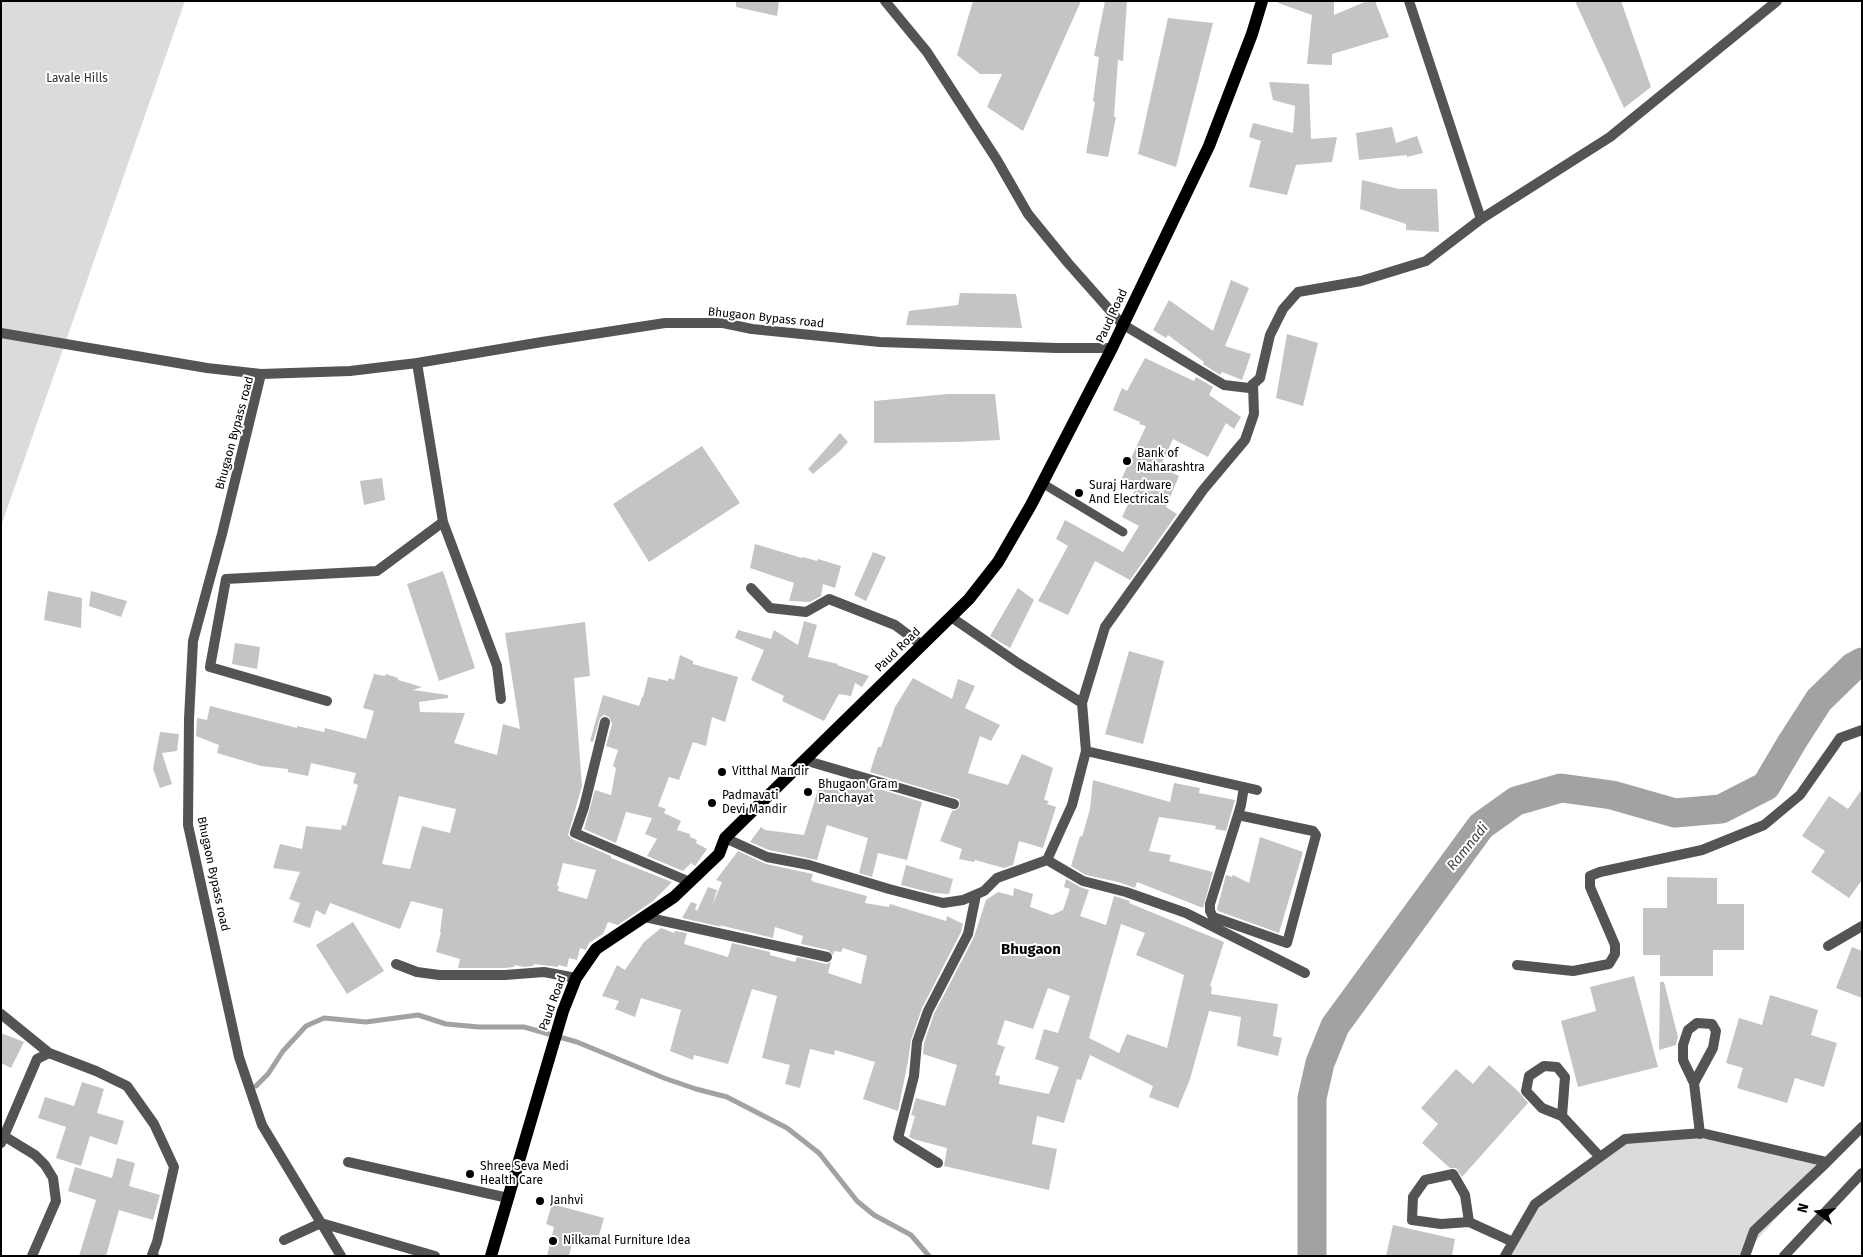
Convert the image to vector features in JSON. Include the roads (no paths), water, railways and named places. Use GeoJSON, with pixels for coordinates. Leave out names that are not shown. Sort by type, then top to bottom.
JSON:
{"type":"FeatureCollection","features":[{"type":"Feature","properties":{"kind":"main road","name":"Paud Road"},"geometry":{"type":"LineString","coordinates":[[491,1256],[563,1011],[576,978],[596,950],[674,897],[719,854],[725,838],[969,599],[998,562],[1042,484],[1112,348],[1209,146],[1252,34],[1262,1]]}},
{"type":"Feature","properties":{"kind":"street"},"geometry":{"type":"LineString","coordinates":[[886,1],[927,52],[1028,214],[1122,324],[1224,385],[1248,388],[1260,378],[1270,335],[1283,309],[1298,292],[1361,281],[1426,261],[1481,219],[1610,137],[1777,1]]}},
{"type":"Feature","properties":{"kind":"street"},"geometry":{"type":"LineString","coordinates":[[1409,1],[1481,219]]}},
{"type":"Feature","properties":{"kind":"street","name":"Bhugaon Bypass road"},"geometry":{"type":"LineString","coordinates":[[341,1256],[262,1125],[239,1057],[188,826],[192,642],[222,534],[261,374],[350,371],[417,363],[665,323],[723,323],[752,329],[880,342],[1112,348]]}},
{"type":"Feature","properties":{"kind":"street"},"geometry":{"type":"LineString","coordinates":[[1,333],[207,368],[261,374]]}},
{"type":"Feature","properties":{"kind":"street"},"geometry":{"type":"LineString","coordinates":[[417,363],[444,522],[497,666],[501,699]]}},
{"type":"Feature","properties":{"kind":"street"},"geometry":{"type":"LineString","coordinates":[[725,838],[767,857],[809,865],[943,903],[963,900],[984,891],[996,878],[1047,860],[1072,805],[1086,751],[1082,703],[1105,627],[1203,490],[1245,440],[1254,414],[1253,384]]}},
{"type":"Feature","properties":{"kind":"street"},"geometry":{"type":"LineString","coordinates":[[327,701],[210,667],[226,579],[377,571],[444,522]]}},
{"type":"Feature","properties":{"kind":"street"},"geometry":{"type":"LineString","coordinates":[[751,588],[770,608],[806,612],[829,599],[895,625],[922,645]]}},
{"type":"Feature","properties":{"kind":"street"},"geometry":{"type":"LineString","coordinates":[[951,617],[1018,663],[1082,703]]}},
{"type":"Feature","properties":{"kind":"street"},"geometry":{"type":"LineString","coordinates":[[605,722],[584,808],[575,833],[690,882]]}},
{"type":"Feature","properties":{"kind":"street"},"geometry":{"type":"LineString","coordinates":[[1517,965],[1573,971],[1609,964],[1615,954],[1615,945],[1590,887],[1590,876],[1600,872],[1702,850],[1764,825],[1800,795],[1840,738],[1862,730]]}},
{"type":"Feature","properties":{"kind":"street"},"geometry":{"type":"LineString","coordinates":[[1086,751],[1257,790]]}},
{"type":"Feature","properties":{"kind":"street"},"geometry":{"type":"LineString","coordinates":[[804,760],[954,804]]}},
{"type":"Feature","properties":{"kind":"street"},"geometry":{"type":"LineString","coordinates":[[1238,815],[1313,831],[1316,835],[1287,943],[1213,916],[1210,912],[1210,904],[1238,815],[1244,787]]}},
{"type":"Feature","properties":{"kind":"street"},"geometry":{"type":"LineString","coordinates":[[1047,860],[1083,881],[1126,892],[1186,913],[1305,973]]}},
{"type":"Feature","properties":{"kind":"street"},"geometry":{"type":"LineString","coordinates":[[938,1163],[898,1138],[914,1076],[917,1042],[928,1011],[968,934],[976,894]]}},
{"type":"Feature","properties":{"kind":"street"},"geometry":{"type":"LineString","coordinates":[[645,917],[827,957]]}},
{"type":"Feature","properties":{"kind":"street"},"geometry":{"type":"LineString","coordinates":[[1828,946],[1862,926]]}},
{"type":"Feature","properties":{"kind":"street"},"geometry":{"type":"LineString","coordinates":[[396,964],[417,972],[439,976],[544,972],[576,978]]}},
{"type":"Feature","properties":{"kind":"street"},"geometry":{"type":"LineString","coordinates":[[1,1014],[48,1053],[96,1071],[127,1086],[154,1124],[174,1167],[152,1256]]}},
{"type":"Feature","properties":{"kind":"street"},"geometry":{"type":"LineString","coordinates":[[1694,1083],[1713,1048],[1716,1031],[1712,1024],[1697,1023],[1688,1030],[1683,1045],[1683,1060],[1694,1083],[1700,1134]]}},
{"type":"Feature","properties":{"kind":"street"},"geometry":{"type":"LineString","coordinates":[[32,1256],[56,1202],[53,1178],[45,1164],[35,1155],[3,1140],[37,1059],[48,1053]]}},
{"type":"Feature","properties":{"kind":"street"},"geometry":{"type":"LineString","coordinates":[[1562,1116],[1564,1077],[1557,1067],[1544,1066],[1529,1076],[1526,1091],[1542,1108],[1562,1116],[1600,1157]]}},
{"type":"Feature","properties":{"kind":"street"},"geometry":{"type":"LineString","coordinates":[[1745,1256],[1754,1231],[1828,1162],[1862,1127]]}},
{"type":"Feature","properties":{"kind":"street"},"geometry":{"type":"LineString","coordinates":[[1505,1256],[1535,1204],[1625,1139],[1700,1134],[1828,1162]]}},
{"type":"Feature","properties":{"kind":"street"},"geometry":{"type":"LineString","coordinates":[[348,1162],[508,1198]]}},
{"type":"Feature","properties":{"kind":"street"},"geometry":{"type":"LineString","coordinates":[[1784,1256],[1862,1172]]}},
{"type":"Feature","properties":{"kind":"street"},"geometry":{"type":"LineString","coordinates":[[1469,1222],[1465,1195],[1453,1174],[1425,1180],[1413,1197],[1412,1220],[1441,1224],[1469,1222],[1513,1242]]}},
{"type":"Feature","properties":{"kind":"street"},"geometry":{"type":"LineString","coordinates":[[284,1240],[321,1223],[435,1256]]}},
{"type":"Feature","properties":{"kind":"lane"},"geometry":{"type":"LineString","coordinates":[[1042,484],[1123,532]]}},
{"type":"Feature","properties":{"kind":"waterway","name":"Ramnadi"},"geometry":{"type":"LineString","coordinates":[[1312,1256],[1312,1098],[1320,1063],[1335,1026],[1481,826],[1516,801],[1561,788],[1612,795],[1675,813],[1721,809],[1766,786],[1819,700],[1853,667],[1862,662]]}},
{"type":"Feature","properties":{"kind":"waterway"},"geometry":{"type":"LineString","coordinates":[[256,1086],[268,1074],[283,1051],[306,1026],[324,1018],[366,1022],[418,1015],[446,1024],[479,1027],[524,1027],[577,1042],[664,1078],[727,1097],[787,1128],[819,1153],[857,1201],[874,1215],[911,1235],[929,1256]]}},
{"type":"Feature","properties":{"kind":"place","name":"Bank of Maharashtra"},"geometry":{"type":"Point","coordinates":[1127,461]}},
{"type":"Feature","properties":{"kind":"place","name":"Suraj Hardware And Electricals"},"geometry":{"type":"Point","coordinates":[1079,493]}},
{"type":"Feature","properties":{"kind":"place","name":"Vitthal Mandir"},"geometry":{"type":"Point","coordinates":[722,772]}},
{"type":"Feature","properties":{"kind":"place","name":"Bhugaon Gram Panchayat"},"geometry":{"type":"Point","coordinates":[808,792]}},
{"type":"Feature","properties":{"kind":"place","name":"Padmavati Devi Mandir"},"geometry":{"type":"Point","coordinates":[712,803]}},
{"type":"Feature","properties":{"kind":"place","name":"Shree Seva Medi Health Care"},"geometry":{"type":"Point","coordinates":[470,1174]}},
{"type":"Feature","properties":{"kind":"place","name":"Janhvi"},"geometry":{"type":"Point","coordinates":[540,1201]}},
{"type":"Feature","properties":{"kind":"place","name":"Nilkamal Furniture Idea"},"geometry":{"type":"Point","coordinates":[553,1241]}},
{"type":"Feature","properties":{"kind":"district","name":"Bhugaon"},"geometry":{"type":"Point","coordinates":[1031,950]}},
{"type":"Feature","properties":{"kind":"park label","name":"Lavale Hills"},"geometry":{"type":"Point","coordinates":[77,79]}}]}
